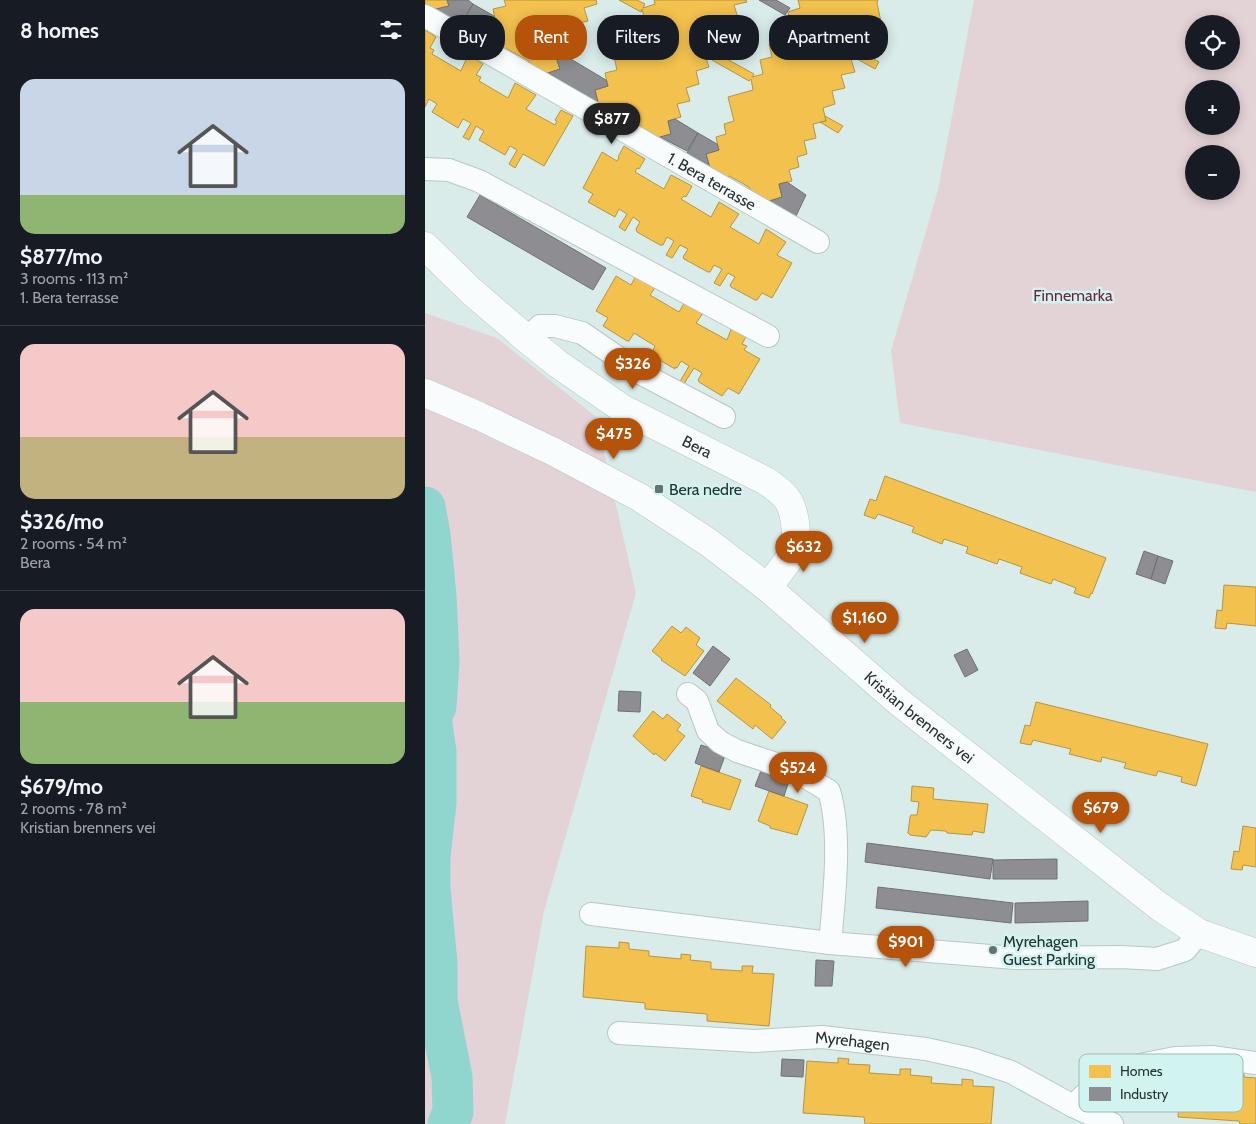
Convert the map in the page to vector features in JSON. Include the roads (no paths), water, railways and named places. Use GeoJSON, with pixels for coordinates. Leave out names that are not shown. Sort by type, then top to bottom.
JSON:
{"type":"FeatureCollection","features":[{"type":"Feature","properties":{"kind":"main road","name":"Bera"},"geometry":{"type":"LineString","coordinates":[[425,246],[471,291],[527,339],[558,364],[623,409],[766,481],[781,491],[789,502],[794,516],[795,539],[792,554],[768,588]]}},
{"type":"Feature","properties":{"kind":"main road","name":"Kristian brenners vei"},"geometry":{"type":"LineString","coordinates":[[425,393],[479,416],[554,452],[639,497],[708,542],[768,588],[899,702],[1160,907],[1199,934],[1256,953]]}},
{"type":"Feature","properties":{"kind":"street","name":"1. Bera terrasse"},"geometry":{"type":"LineString","coordinates":[[425,16],[818,242]]}},
{"type":"Feature","properties":{"kind":"street"},"geometry":{"type":"LineString","coordinates":[[425,169],[449,170],[479,181],[768,336]]}},
{"type":"Feature","properties":{"kind":"street"},"geometry":{"type":"LineString","coordinates":[[527,339],[540,326],[555,326],[582,332],[642,374],[723,417]]}},
{"type":"Feature","properties":{"kind":"street"},"geometry":{"type":"LineString","coordinates":[[688,694],[697,700],[708,731],[720,742],[737,751],[794,770],[829,792],[833,804],[835,841],[835,886],[830,943]]}},
{"type":"Feature","properties":{"kind":"street"},"geometry":{"type":"LineString","coordinates":[[591,914],[830,943],[1015,958],[1121,957],[1157,959],[1185,950],[1199,934]]}},
{"type":"Feature","properties":{"kind":"street","name":"Myrehagen"},"geometry":{"type":"LineString","coordinates":[[619,1033],[754,1041],[822,1038],[926,1049],[971,1058],[1011,1072],[1079,1109]]}},
{"type":"Feature","properties":{"kind":"street"},"geometry":{"type":"LineString","coordinates":[[1243,1061],[1256,1063]]}},
{"type":"Feature","properties":{"kind":"street"},"geometry":{"type":"LineString","coordinates":[[1073,1106],[1079,1100]]}},
{"type":"Feature","properties":{"kind":"street","name":"Myrehagen"},"geometry":{"type":"LineString","coordinates":[[1086,1112],[1112,1124]]}},
{"type":"Feature","properties":{"kind":"waterway"},"geometry":{"type":"LineString","coordinates":[[425,507],[430,535],[436,596],[439,661],[436,706],[431,718],[436,752],[436,803],[430,856],[430,889],[437,964],[437,1001],[452,1077],[453,1112],[448,1124]]}},
{"type":"Feature","properties":{"kind":"place","name":"Bera nedre"},"geometry":{"type":"Point","coordinates":[659,489]}},
{"type":"Feature","properties":{"kind":"place","name":"Myrehagen Guest Parking"},"geometry":{"type":"Point","coordinates":[993,950]}},
{"type":"Feature","properties":{"kind":"park label","name":"Finnemarka"},"geometry":{"type":"Point","coordinates":[1073,295]}}]}
